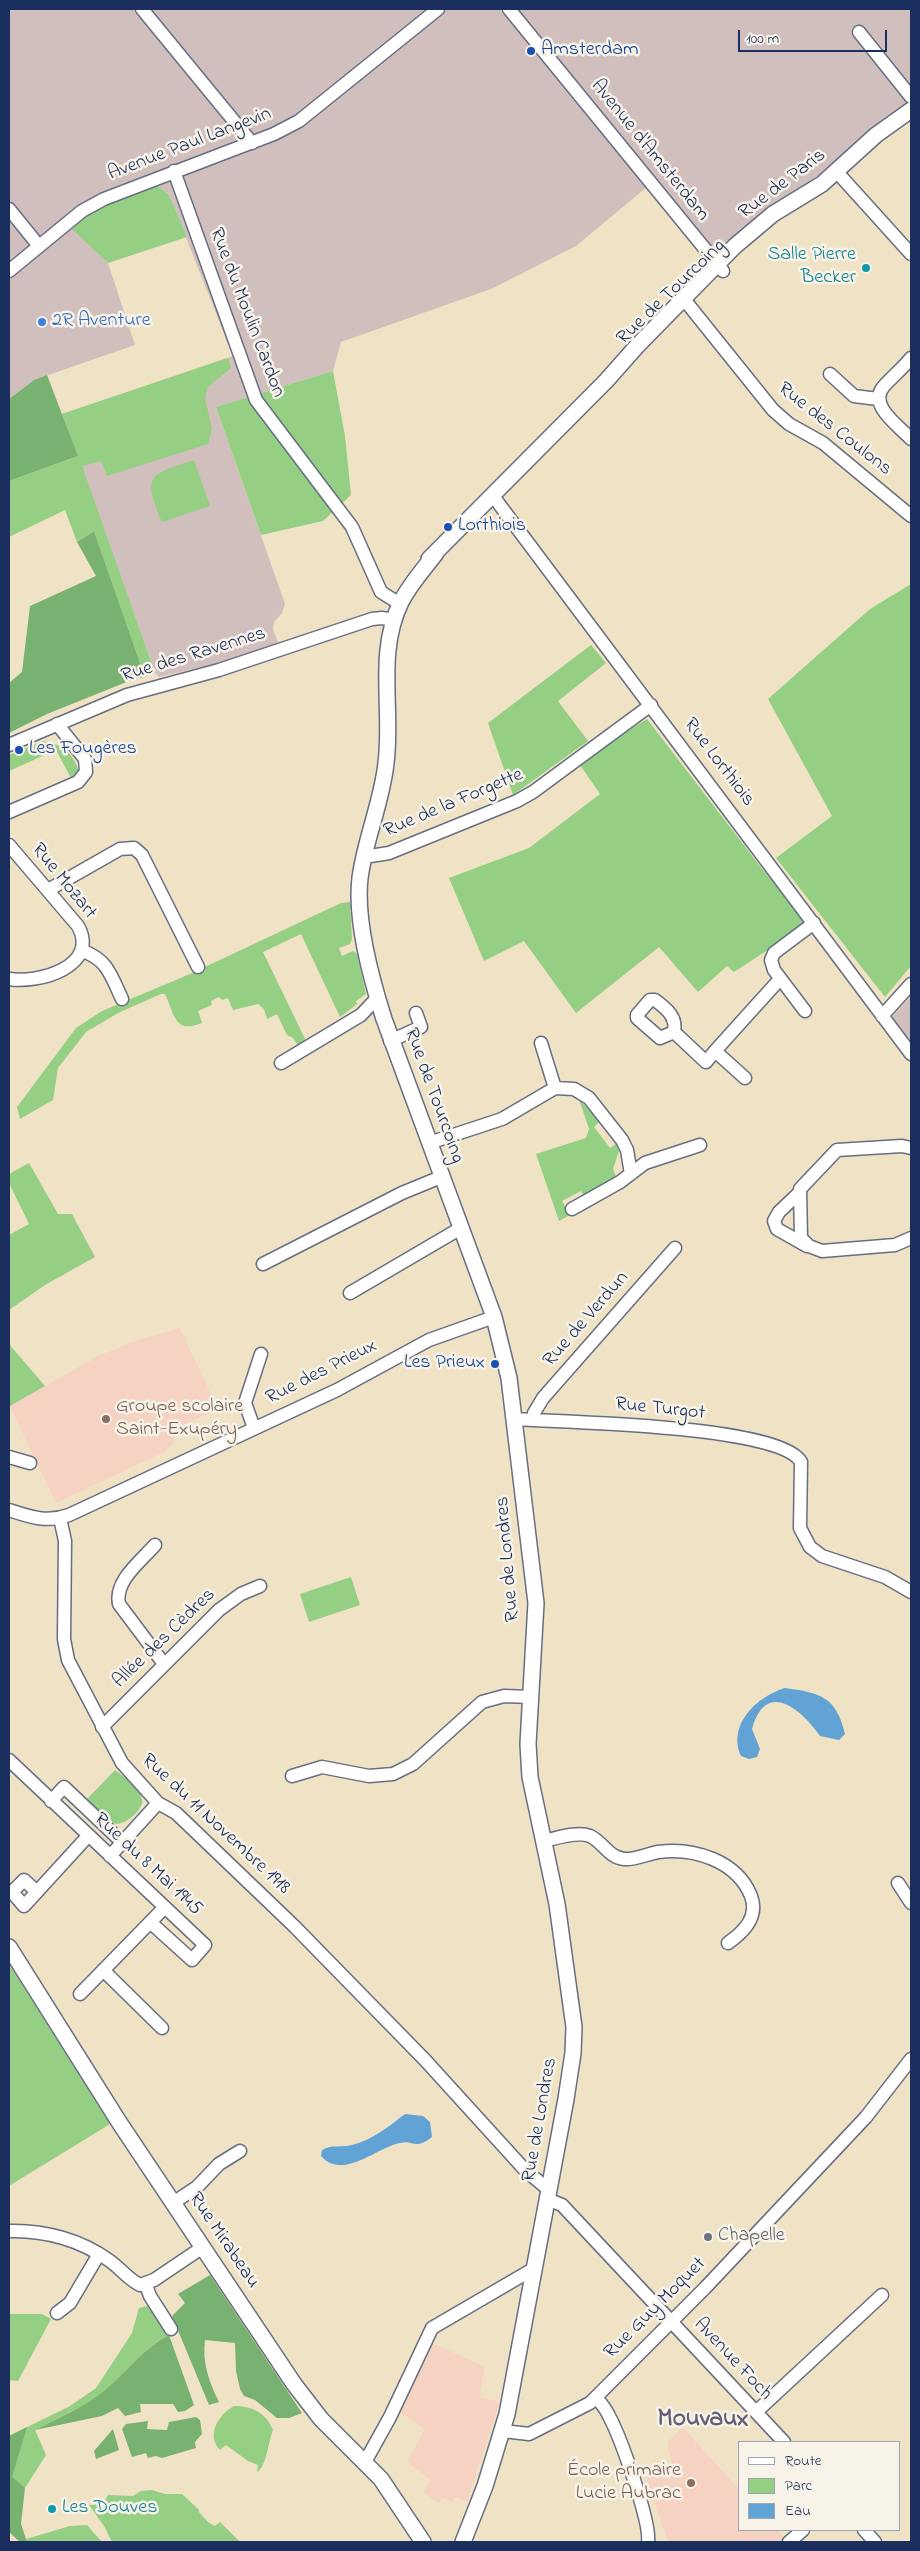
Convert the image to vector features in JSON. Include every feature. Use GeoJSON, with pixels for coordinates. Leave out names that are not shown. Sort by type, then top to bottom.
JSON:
{"type":"FeatureCollection","features":[{"type":"Feature","properties":{"kind":"main road","name":"Rue de Paris"},"geometry":{"type":"LineString","coordinates":[[686,302],[772,214],[810,193],[881,131],[911,110]]}},
{"type":"Feature","properties":{"kind":"main road","name":"Rue de Tourcoing"},"geometry":{"type":"LineString","coordinates":[[514,1419],[509,1378],[494,1317],[390,1040],[377,998],[359,903],[360,879],[364,857],[383,782],[388,746],[387,656],[390,619],[412,574],[436,553],[686,302]]}},
{"type":"Feature","properties":{"kind":"main road","name":"Rue de Londres"},"geometry":{"type":"LineString","coordinates":[[463,2542],[485,2486],[502,2431],[535,2268],[571,2069],[574,2033],[560,1918],[529,1761],[536,1603],[514,1419]]}},
{"type":"Feature","properties":{"kind":"main road","name":"Rue Mirabeau"},"geometry":{"type":"LineString","coordinates":[[9,1947],[116,2119],[309,2404],[386,2486],[423,2542]]}},
{"type":"Feature","properties":{"kind":"street"},"geometry":{"type":"LineString","coordinates":[[142,9],[252,143]]}},
{"type":"Feature","properties":{"kind":"street","name":"Avenue Paul Langevin"},"geometry":{"type":"LineString","coordinates":[[9,271],[96,202],[252,143],[299,121],[438,9]]}},
{"type":"Feature","properties":{"kind":"street","name":"Avenue d'Amsterdam"},"geometry":{"type":"LineString","coordinates":[[509,9],[720,267]]}},
{"type":"Feature","properties":{"kind":"street"},"geometry":{"type":"LineString","coordinates":[[859,32],[911,97]]}},
{"type":"Feature","properties":{"kind":"street","name":"Rue du Moulin Cardon"},"geometry":{"type":"LineString","coordinates":[[174,172],[256,400],[352,527],[382,592],[397,602]]}},
{"type":"Feature","properties":{"kind":"street"},"geometry":{"type":"LineString","coordinates":[[836,172],[911,254]]}},
{"type":"Feature","properties":{"kind":"street"},"geometry":{"type":"LineString","coordinates":[[9,209],[39,246]]}},
{"type":"Feature","properties":{"kind":"street","name":"Rue des Coulons"},"geometry":{"type":"LineString","coordinates":[[686,302],[754,389],[781,417],[823,443],[911,516]]}},
{"type":"Feature","properties":{"kind":"street"},"geometry":{"type":"LineString","coordinates":[[911,358],[882,388],[878,399],[881,408],[911,439]]}},
{"type":"Feature","properties":{"kind":"street"},"geometry":{"type":"LineString","coordinates":[[830,374],[854,396],[878,399]]}},
{"type":"Feature","properties":{"kind":"street","name":"Rue Lorthiois"},"geometry":{"type":"LineString","coordinates":[[492,496],[651,705],[911,1054]]}},
{"type":"Feature","properties":{"kind":"street","name":"Rue des Ravennes"},"geometry":{"type":"LineString","coordinates":[[9,745],[141,690],[219,670],[357,624],[390,619]]}},
{"type":"Feature","properties":{"kind":"street","name":"Rue de la Forgette"},"geometry":{"type":"LineString","coordinates":[[364,857],[389,853],[517,801],[533,792],[651,705]]}},
{"type":"Feature","properties":{"kind":"street"},"geometry":{"type":"LineString","coordinates":[[9,812],[78,782],[86,772],[85,759],[57,724]]}},
{"type":"Feature","properties":{"kind":"street","name":"Rue Mozart"},"geometry":{"type":"LineString","coordinates":[[9,845],[78,926],[84,941],[83,952],[69,965],[51,974],[28,980],[9,979]]}},
{"type":"Feature","properties":{"kind":"street"},"geometry":{"type":"LineString","coordinates":[[48,890],[120,849],[134,848],[142,855],[198,967]]}},
{"type":"Feature","properties":{"kind":"street"},"geometry":{"type":"LineString","coordinates":[[805,1011],[777,982],[772,967],[772,956],[814,923]]}},
{"type":"Feature","properties":{"kind":"street"},"geometry":{"type":"LineString","coordinates":[[83,952],[95,956],[104,962],[122,999]]}},
{"type":"Feature","properties":{"kind":"street"},"geometry":{"type":"LineString","coordinates":[[674,1032],[706,1062],[777,982]]}},
{"type":"Feature","properties":{"kind":"street"},"geometry":{"type":"LineString","coordinates":[[882,1016],[911,984]]}},
{"type":"Feature","properties":{"kind":"street"},"geometry":{"type":"LineString","coordinates":[[281,1063],[330,1030],[360,1015],[377,998]]}},
{"type":"Feature","properties":{"kind":"street"},"geometry":{"type":"LineString","coordinates":[[390,1040],[421,1027],[416,1013]]}},
{"type":"Feature","properties":{"kind":"street"},"geometry":{"type":"LineString","coordinates":[[541,1042],[555,1088]]}},
{"type":"Feature","properties":{"kind":"street"},"geometry":{"type":"LineString","coordinates":[[715,1052],[745,1078]]}},
{"type":"Feature","properties":{"kind":"street"},"geometry":{"type":"LineString","coordinates":[[429,1143],[502,1119],[555,1088],[574,1089],[589,1098],[622,1140],[627,1150],[631,1174]]}},
{"type":"Feature","properties":{"kind":"street"},"geometry":{"type":"LineString","coordinates":[[572,1209],[631,1174],[645,1163],[700,1145]]}},
{"type":"Feature","properties":{"kind":"street"},"geometry":{"type":"LineString","coordinates":[[808,1246],[801,1234],[799,1193],[801,1187],[837,1150],[902,1146],[911,1148]]}},
{"type":"Feature","properties":{"kind":"street"},"geometry":{"type":"LineString","coordinates":[[263,1264],[402,1193],[441,1176]]}},
{"type":"Feature","properties":{"kind":"street"},"geometry":{"type":"LineString","coordinates":[[799,1193],[779,1212],[774,1221],[777,1228],[808,1246],[822,1251],[895,1245],[911,1238]]}},
{"type":"Feature","properties":{"kind":"street"},"geometry":{"type":"LineString","coordinates":[[350,1293],[461,1228]]}},
{"type":"Feature","properties":{"kind":"street","name":"Rue de Verdun"},"geometry":{"type":"LineString","coordinates":[[533,1420],[534,1413],[543,1398],[675,1248]]}},
{"type":"Feature","properties":{"kind":"street","name":"Rue des Prieux"},"geometry":{"type":"LineString","coordinates":[[60,1518],[337,1390],[429,1340],[494,1317]]}},
{"type":"Feature","properties":{"kind":"street"},"geometry":{"type":"LineString","coordinates":[[254,1428],[245,1403],[261,1354]]}},
{"type":"Feature","properties":{"kind":"street","name":"Rue Turgot"},"geometry":{"type":"LineString","coordinates":[[514,1419],[653,1425],[759,1442],[784,1449],[798,1456],[803,1469],[800,1528],[810,1547],[822,1556],[885,1577],[911,1592]]}},
{"type":"Feature","properties":{"kind":"street"},"geometry":{"type":"LineString","coordinates":[[9,1457],[30,1463]]}},
{"type":"Feature","properties":{"kind":"street"},"geometry":{"type":"LineString","coordinates":[[9,1510],[38,1519],[60,1518]]}},
{"type":"Feature","properties":{"kind":"street","name":"Rue du 11 Novembre 1918"},"geometry":{"type":"LineString","coordinates":[[60,1518],[66,1540],[65,1650],[72,1672],[122,1764],[158,1803],[176,1813],[266,1899],[425,2060],[548,2194]]}},
{"type":"Feature","properties":{"kind":"street"},"geometry":{"type":"LineString","coordinates":[[155,1545],[120,1585],[117,1596],[119,1604],[164,1664]]}},
{"type":"Feature","properties":{"kind":"street","name":"Allée des Cèdres"},"geometry":{"type":"LineString","coordinates":[[102,1727],[219,1610],[241,1594],[260,1586]]}},
{"type":"Feature","properties":{"kind":"street"},"geometry":{"type":"LineString","coordinates":[[292,1776],[322,1767],[369,1776],[393,1774],[413,1764],[482,1702],[504,1696],[531,1697]]}},
{"type":"Feature","properties":{"kind":"street","name":"Rue du 8 Mai 1945"},"geometry":{"type":"LineString","coordinates":[[9,1760],[205,1945],[192,1960],[150,1922]]}},
{"type":"Feature","properties":{"kind":"street"},"geometry":{"type":"LineString","coordinates":[[51,1801],[64,1787],[122,1842]]}},
{"type":"Feature","properties":{"kind":"street"},"geometry":{"type":"LineString","coordinates":[[110,1856],[158,1803]]}},
{"type":"Feature","properties":{"kind":"street"},"geometry":{"type":"LineString","coordinates":[[544,1840],[585,1835],[592,1837],[611,1854],[624,1858],[670,1851],[709,1858],[722,1863],[743,1878],[754,1907],[751,1919],[728,1943]]}},
{"type":"Feature","properties":{"kind":"street"},"geometry":{"type":"LineString","coordinates":[[37,1892],[88,1836]]}},
{"type":"Feature","properties":{"kind":"street"},"geometry":{"type":"LineString","coordinates":[[898,1883],[911,1903]]}},
{"type":"Feature","properties":{"kind":"street"},"geometry":{"type":"LineString","coordinates":[[80,1994],[165,1907]]}},
{"type":"Feature","properties":{"kind":"street"},"geometry":{"type":"LineString","coordinates":[[103,1970],[162,2028]]}},
{"type":"Feature","properties":{"kind":"street","name":"Rue Guy Moquet"},"geometry":{"type":"LineString","coordinates":[[502,2431],[524,2434],[535,2432],[585,2406],[596,2397],[704,2288],[866,2117],[911,2059]]}},
{"type":"Feature","properties":{"kind":"street"},"geometry":{"type":"LineString","coordinates":[[173,2203],[197,2187],[219,2164],[240,2151]]}},
{"type":"Feature","properties":{"kind":"street","name":"Avenue Foch"},"geometry":{"type":"LineString","coordinates":[[548,2194],[562,2205],[783,2441]]}},
{"type":"Feature","properties":{"kind":"street"},"geometry":{"type":"LineString","coordinates":[[9,2231],[55,2236],[99,2254],[135,2283],[146,2285],[203,2247]]}},
{"type":"Feature","properties":{"kind":"street"},"geometry":{"type":"LineString","coordinates":[[57,2313],[70,2303],[99,2254]]}},
{"type":"Feature","properties":{"kind":"street"},"geometry":{"type":"LineString","coordinates":[[365,2462],[390,2417],[432,2328],[535,2268]]}},
{"type":"Feature","properties":{"kind":"street"},"geometry":{"type":"LineString","coordinates":[[146,2285],[150,2296],[171,2329]]}},
{"type":"Feature","properties":{"kind":"street"},"geometry":{"type":"LineString","coordinates":[[756,2412],[882,2295]]}},
{"type":"Feature","properties":{"kind":"street"},"geometry":{"type":"LineString","coordinates":[[596,2397],[611,2418],[639,2497],[649,2531],[648,2542]]}},
{"type":"Feature","properties":{"kind":"street"},"geometry":{"type":"LineString","coordinates":[[789,2542],[802,2531]]}},
{"type":"Feature","properties":{"kind":"street"},"geometry":{"type":"LineString","coordinates":[[865,2531],[875,2542]]}},
{"type":"Feature","properties":{"kind":"shaded area"},"geometry":{"type":"Polygon","coordinates":[[[9,9],[911,9],[911,100],[711,261],[647,187],[576,246],[491,289],[341,342],[333,371],[216,407],[285,604],[282,613],[274,622],[273,629],[278,643],[215,664],[159,677],[155,673],[62,414],[233,356],[169,195],[158,186],[94,249],[108,263],[135,345],[34,380],[9,399],[9,9]]]}},
{"type":"Feature","properties":{"kind":"shaded area"},"geometry":{"type":"Polygon","coordinates":[[[911,996],[911,1064],[883,1027],[911,996]]]}},
{"type":"Feature","properties":{"kind":"shaded area","name":"Groupe scolaire Saint-Exupéry"},"geometry":{"type":"Polygon","coordinates":[[[180,1328],[218,1409],[172,1430],[174,1436],[173,1445],[168,1447],[166,1451],[56,1503],[10,1406],[98,1356],[138,1340],[180,1328]]]}},
{"type":"Feature","properties":{"kind":"shaded area"},"geometry":{"type":"Polygon","coordinates":[[[427,2341],[484,2366],[480,2397],[500,2402],[467,2501],[455,2497],[453,2502],[443,2498],[439,2503],[423,2492],[431,2480],[407,2462],[425,2429],[398,2411],[408,2393],[407,2389],[427,2341]]]}},
{"type":"Feature","properties":{"kind":"shaded area","name":"École primaire Lucie Aubrac"},"geometry":{"type":"Polygon","coordinates":[[[682,2427],[738,2488],[738,2531],[778,2531],[784,2537],[779,2542],[668,2542],[646,2477],[674,2468],[668,2449],[669,2441],[682,2427]]]}},
{"type":"Feature","properties":{"kind":"green space"},"geometry":{"type":"Polygon","coordinates":[[[158,186],[169,195],[187,237],[108,263],[71,228],[103,206],[158,186]]]}},
{"type":"Feature","properties":{"kind":"green space"},"geometry":{"type":"Polygon","coordinates":[[[228,358],[231,368],[208,387],[205,398],[212,429],[208,444],[107,476],[101,461],[82,466],[155,673],[145,677],[94,531],[77,542],[65,510],[9,537],[9,481],[78,456],[62,414],[228,358]]]}},
{"type":"Feature","properties":{"kind":"green space"},"geometry":{"type":"Polygon","coordinates":[[[333,371],[345,436],[351,495],[323,521],[261,535],[216,407],[333,371]]]}},
{"type":"Feature","properties":{"kind":"green space"},"geometry":{"type":"Polygon","coordinates":[[[47,375],[78,456],[9,481],[9,399],[34,380],[47,375]]]}},
{"type":"Feature","properties":{"kind":"green space"},"geometry":{"type":"Polygon","coordinates":[[[194,460],[210,506],[162,522],[152,494],[151,485],[154,479],[167,469],[194,460]]]}},
{"type":"Feature","properties":{"kind":"green space"},"geometry":{"type":"Polygon","coordinates":[[[94,531],[145,677],[134,679],[47,714],[9,733],[9,683],[22,672],[30,606],[96,576],[77,542],[94,531]]]}},
{"type":"Feature","properties":{"kind":"green space"},"geometry":{"type":"Polygon","coordinates":[[[911,584],[911,966],[885,997],[776,858],[832,816],[768,699],[870,609],[911,584]]]}},
{"type":"Feature","properties":{"kind":"green space"},"geometry":{"type":"Polygon","coordinates":[[[591,645],[606,663],[558,701],[588,741],[513,795],[488,723],[591,645]]]}},
{"type":"Feature","properties":{"kind":"green space"},"geometry":{"type":"Polygon","coordinates":[[[647,719],[763,870],[809,923],[734,972],[727,966],[698,992],[659,947],[576,1013],[524,941],[484,961],[449,878],[529,848],[600,794],[578,762],[647,719]]]}},
{"type":"Feature","properties":{"kind":"green space"},"geometry":{"type":"Polygon","coordinates":[[[43,741],[56,744],[66,750],[74,759],[79,771],[71,778],[56,750],[9,771],[9,755],[43,741]]]}},
{"type":"Feature","properties":{"kind":"green space"},"geometry":{"type":"Polygon","coordinates":[[[350,902],[352,939],[350,944],[339,948],[342,956],[353,951],[357,954],[366,994],[356,1001],[357,1004],[340,1017],[301,934],[263,952],[306,1041],[298,1046],[293,1038],[287,1035],[277,1014],[267,1019],[264,1009],[258,1004],[233,1010],[228,998],[222,1000],[219,997],[211,1001],[212,1005],[198,1011],[202,1023],[186,1026],[177,1021],[165,994],[161,994],[118,1013],[86,1032],[58,1068],[53,1100],[20,1119],[17,1107],[76,1028],[102,1011],[190,974],[341,903],[350,902]]]}},
{"type":"Feature","properties":{"kind":"green space"},"geometry":{"type":"Polygon","coordinates":[[[579,1099],[599,1122],[594,1127],[610,1148],[616,1144],[619,1151],[613,1169],[616,1177],[613,1182],[585,1198],[581,1191],[562,1201],[570,1215],[559,1221],[536,1154],[586,1138],[589,1129],[579,1099]]]}},
{"type":"Feature","properties":{"kind":"green space"},"geometry":{"type":"Polygon","coordinates":[[[29,1163],[58,1214],[72,1214],[95,1257],[45,1285],[9,1310],[9,1235],[29,1224],[9,1183],[9,1174],[29,1163]]]}},
{"type":"Feature","properties":{"kind":"green space"},"geometry":{"type":"Polygon","coordinates":[[[9,1344],[45,1386],[10,1406],[9,1406],[9,1344]]]}},
{"type":"Feature","properties":{"kind":"green space"},"geometry":{"type":"Polygon","coordinates":[[[351,1577],[360,1605],[309,1622],[300,1594],[351,1577]]]}},
{"type":"Feature","properties":{"kind":"green space"},"geometry":{"type":"Polygon","coordinates":[[[115,1770],[135,1786],[142,1799],[140,1808],[132,1817],[117,1824],[106,1819],[87,1799],[115,1770]]]}},
{"type":"Feature","properties":{"kind":"green space"},"geometry":{"type":"Polygon","coordinates":[[[9,1964],[110,2124],[9,2186],[9,1964]]]}},
{"type":"Feature","properties":{"kind":"green space"},"geometry":{"type":"Polygon","coordinates":[[[210,2275],[302,2413],[289,2418],[277,2418],[255,2400],[244,2396],[240,2389],[236,2371],[235,2343],[205,2340],[207,2372],[219,2402],[209,2405],[172,2316],[185,2303],[178,2294],[210,2275]]]}},
{"type":"Feature","properties":{"kind":"green space"},"geometry":{"type":"Polygon","coordinates":[[[147,2306],[158,2317],[169,2335],[152,2346],[113,2383],[89,2402],[35,2430],[46,2455],[9,2513],[9,2436],[70,2406],[96,2388],[132,2333],[139,2308],[147,2306]]]}},
{"type":"Feature","properties":{"kind":"green space"},"geometry":{"type":"Polygon","coordinates":[[[9,2314],[42,2314],[51,2319],[18,2381],[9,2380],[9,2314]]]}},
{"type":"Feature","properties":{"kind":"green space"},"geometry":{"type":"Polygon","coordinates":[[[169,2335],[194,2405],[185,2411],[178,2412],[173,2404],[140,2404],[141,2412],[125,2416],[118,2408],[102,2416],[35,2430],[89,2402],[113,2383],[152,2346],[169,2335]]]}},
{"type":"Feature","properties":{"kind":"green space"},"geometry":{"type":"Polygon","coordinates":[[[234,2406],[246,2407],[262,2414],[273,2430],[263,2465],[257,2472],[258,2465],[248,2461],[226,2445],[220,2450],[216,2444],[214,2432],[216,2426],[223,2415],[234,2406]]]}},
{"type":"Feature","properties":{"kind":"green space"},"geometry":{"type":"Polygon","coordinates":[[[196,2417],[200,2420],[202,2434],[195,2442],[196,2448],[162,2458],[156,2456],[148,2458],[146,2453],[132,2457],[122,2429],[126,2424],[148,2421],[147,2429],[167,2430],[169,2422],[196,2417]]]}},
{"type":"Feature","properties":{"kind":"green space"},"geometry":{"type":"Polygon","coordinates":[[[27,2427],[12,2477],[25,2488],[21,2524],[27,2542],[20,2542],[9,2532],[9,2436],[27,2427]]]}},
{"type":"Feature","properties":{"kind":"green space"},"geometry":{"type":"Polygon","coordinates":[[[113,2429],[119,2450],[96,2459],[94,2451],[113,2429]]]}},
{"type":"Feature","properties":{"kind":"green space"},"geometry":{"type":"Polygon","coordinates":[[[152,2490],[165,2494],[182,2494],[199,2510],[208,2522],[215,2526],[220,2522],[240,2542],[112,2542],[104,2526],[89,2505],[103,2504],[108,2495],[133,2496],[141,2491],[152,2490]]]}},
{"type":"Feature","properties":{"kind":"green space"},"geometry":{"type":"Polygon","coordinates":[[[87,2525],[102,2542],[27,2542],[26,2539],[70,2526],[87,2525]]]}},
{"type":"Feature","properties":{"kind":"water"},"geometry":{"type":"Polygon","coordinates":[[[785,1688],[808,1692],[825,1699],[837,1711],[845,1734],[839,1740],[820,1736],[803,1716],[794,1709],[775,1702],[766,1705],[758,1714],[752,1729],[760,1749],[757,1757],[749,1759],[741,1756],[738,1733],[748,1713],[765,1698],[785,1688]]]}},
{"type":"Feature","properties":{"kind":"water"},"geometry":{"type":"Polygon","coordinates":[[[405,2114],[423,2116],[430,2122],[432,2137],[418,2144],[405,2142],[391,2146],[350,2164],[339,2165],[330,2163],[321,2156],[322,2150],[326,2148],[348,2146],[366,2140],[405,2114]]]}},
{"type":"Feature","properties":{"kind":"place","name":"Amsterdam"},"geometry":{"type":"Point","coordinates":[531,51]}},
{"type":"Feature","properties":{"kind":"place","name":"Salle Pierre Becker"},"geometry":{"type":"Point","coordinates":[866,268]}},
{"type":"Feature","properties":{"kind":"place","name":"2R Aventure"},"geometry":{"type":"Point","coordinates":[42,322]}},
{"type":"Feature","properties":{"kind":"place","name":"Lorthiois"},"geometry":{"type":"Point","coordinates":[448,527]}},
{"type":"Feature","properties":{"kind":"place","name":"Les Fougères"},"geometry":{"type":"Point","coordinates":[19,750]}},
{"type":"Feature","properties":{"kind":"place","name":"Les Prieux"},"geometry":{"type":"Point","coordinates":[495,1364]}},
{"type":"Feature","properties":{"kind":"place","name":"Groupe scolaire Saint-Exupéry"},"geometry":{"type":"Point","coordinates":[106,1419]}},
{"type":"Feature","properties":{"kind":"place","name":"Chapelle"},"geometry":{"type":"Point","coordinates":[708,2237]}},
{"type":"Feature","properties":{"kind":"place","name":"École primaire Lucie Aubrac"},"geometry":{"type":"Point","coordinates":[691,2483]}},
{"type":"Feature","properties":{"kind":"place","name":"Les Douves"},"geometry":{"type":"Point","coordinates":[52,2509]}},
{"type":"Feature","properties":{"kind":"district","name":"Mouvaux"},"geometry":{"type":"Point","coordinates":[703,2421]}}]}
